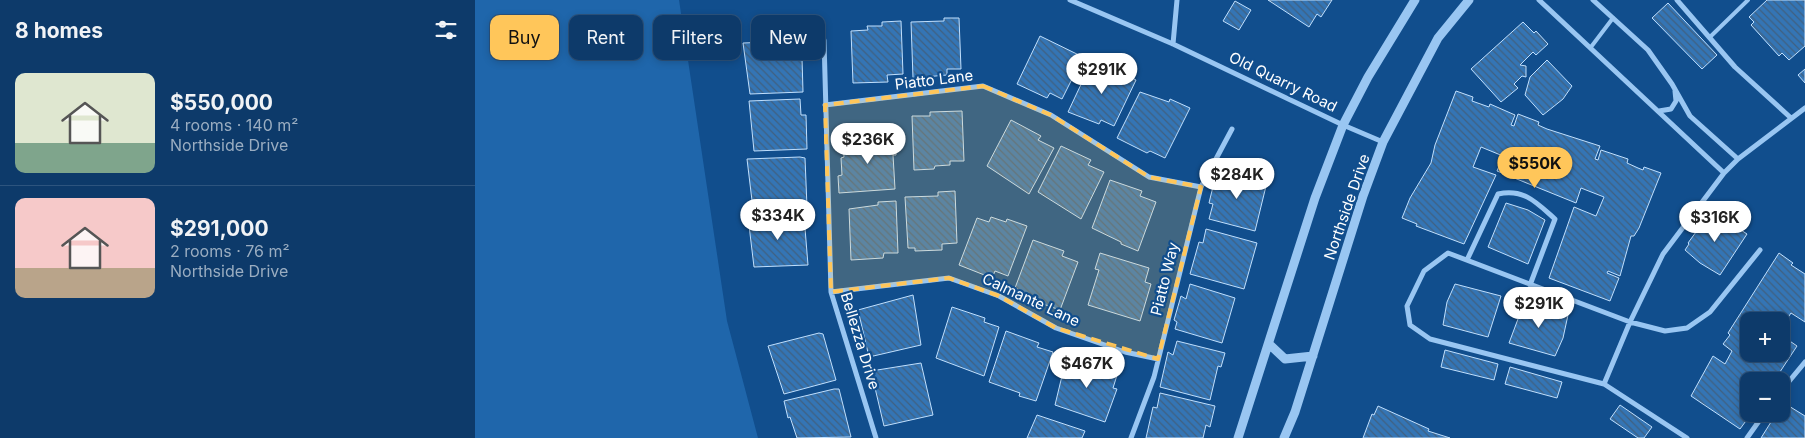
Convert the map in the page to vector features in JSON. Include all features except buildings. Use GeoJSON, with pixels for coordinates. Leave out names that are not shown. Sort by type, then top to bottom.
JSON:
{"type":"FeatureCollection","features":[{"type":"Feature","properties":{"kind":"street","name":"Old Quarry Road"},"geometry":{"type":"LineString","coordinates":[[1070,0],[1173,44],[1343,125],[1383,142]]}},
{"type":"Feature","properties":{"kind":"street"},"geometry":{"type":"LineString","coordinates":[[1173,44],[1177,0]]}},
{"type":"Feature","properties":{"kind":"street"},"geometry":{"type":"LineString","coordinates":[[1239,438],[1315,198],[1343,125],[1368,77],[1415,0]]}},
{"type":"Feature","properties":{"kind":"street","name":"Northside Drive"},"geometry":{"type":"LineString","coordinates":[[1284,438],[1295,412],[1363,196],[1383,142],[1437,38],[1469,0]]}},
{"type":"Feature","properties":{"kind":"street"},"geometry":{"type":"LineString","coordinates":[[1539,0],[1723,173]]}},
{"type":"Feature","properties":{"kind":"street"},"geometry":{"type":"LineString","coordinates":[[1593,0],[1648,50],[1690,116],[1738,159]]}},
{"type":"Feature","properties":{"kind":"street"},"geometry":{"type":"LineString","coordinates":[[1677,0],[1735,67],[1791,118]]}},
{"type":"Feature","properties":{"kind":"street","name":"Bellezza Drive"},"geometry":{"type":"LineString","coordinates":[[824,60],[831,292],[876,438]]}},
{"type":"Feature","properties":{"kind":"street","name":"Piatto Lane"},"geometry":{"type":"LineString","coordinates":[[825,106],[983,86],[1051,115],[1149,177],[1201,187]]}},
{"type":"Feature","properties":{"kind":"street"},"geometry":{"type":"LineString","coordinates":[[1659,111],[1671,109],[1676,101],[1675,90]]}},
{"type":"Feature","properties":{"kind":"street"},"geometry":{"type":"LineString","coordinates":[[1604,384],[1630,322],[1663,254],[1723,173],[1738,159],[1805,108]]}},
{"type":"Feature","properties":{"kind":"street","name":"Piatto Way"},"geometry":{"type":"LineString","coordinates":[[1131,438],[1159,360],[1201,187],[1232,129]]}},
{"type":"Feature","properties":{"kind":"street"},"geometry":{"type":"LineString","coordinates":[[1467,260],[1498,194],[1512,191],[1534,200],[1555,219],[1530,285]]}},
{"type":"Feature","properties":{"kind":"street"},"geometry":{"type":"LineString","coordinates":[[1687,438],[1604,384],[1430,339],[1410,325],[1407,306],[1423,270],[1448,253],[1630,322],[1665,330],[1687,328],[1710,312],[1760,250]]}},
{"type":"Feature","properties":{"kind":"street","name":"Calmante Lane"},"geometry":{"type":"LineString","coordinates":[[831,292],[949,278],[999,296],[1056,328],[1125,352],[1159,360]]}},
{"type":"Feature","properties":{"kind":"street"},"geometry":{"type":"LineString","coordinates":[[1269,344],[1285,358],[1313,356]]}},
{"type":"Feature","properties":{"kind":"street"},"geometry":{"type":"LineString","coordinates":[[1790,380],[1805,362]]}},
{"type":"Feature","properties":{"kind":"street"},"geometry":{"type":"LineString","coordinates":[[1747,438],[1759,422]]}},
{"type":"Feature","properties":{"kind":"lane"},"geometry":{"type":"LineString","coordinates":[[1710,37],[1748,0]]}},
{"type":"Feature","properties":{"kind":"lane"},"geometry":{"type":"LineString","coordinates":[[1591,47],[1613,18]]}},
{"type":"Feature","properties":{"kind":"highlighted area"},"geometry":{"type":"Polygon","coordinates":[[[983,86],[1051,115],[1149,177],[1201,187],[1158,359],[1056,328],[999,296],[949,278],[831,292],[825,105],[983,86]]]}},
{"type":"Feature","properties":{"kind":"shaded area"},"geometry":{"type":"Polygon","coordinates":[[[475,0],[679,0],[681,15],[653,15],[653,60],[688,60],[727,321],[758,438],[475,438],[475,0]]]}}]}
